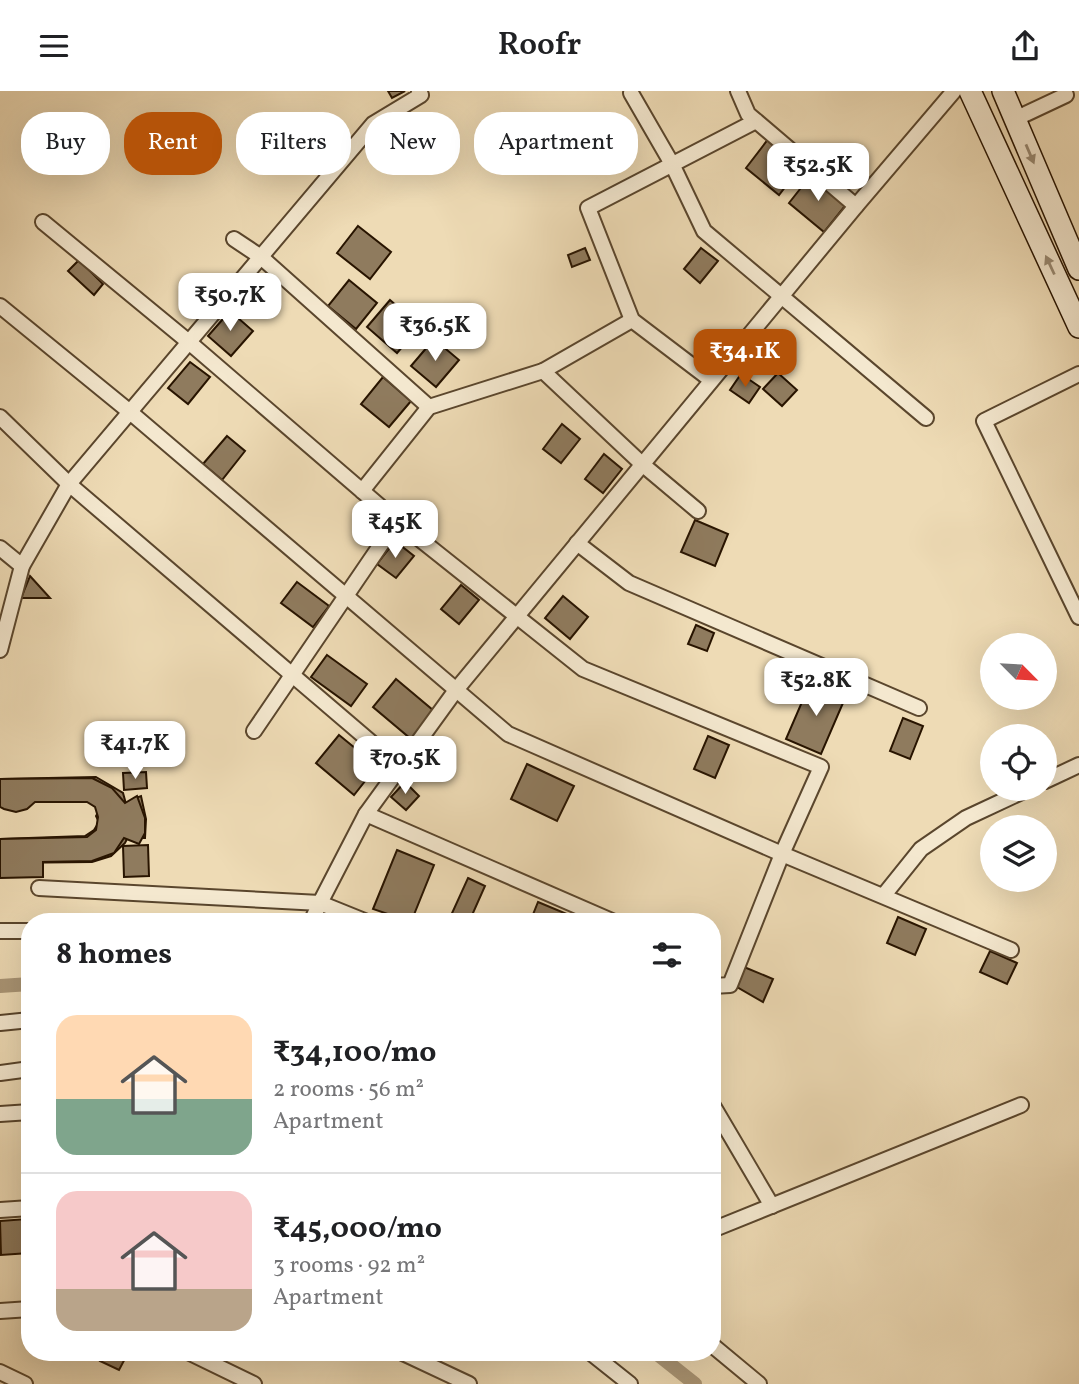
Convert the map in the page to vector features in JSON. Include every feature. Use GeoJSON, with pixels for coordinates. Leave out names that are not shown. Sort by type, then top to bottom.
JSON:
{"type":"FeatureCollection","features":[{"type":"Feature","properties":{"kind":"main road"},"geometry":{"type":"LineString","coordinates":[[970,91],[1079,327]]}},
{"type":"Feature","properties":{"kind":"main road"},"geometry":{"type":"LineString","coordinates":[[1003,91],[1079,268]]}},
{"type":"Feature","properties":{"kind":"street"},"geometry":{"type":"LineString","coordinates":[[0,650],[22,566],[69,484],[373,124],[421,95],[419,91]]}},
{"type":"Feature","properties":{"kind":"street"},"geometry":{"type":"LineString","coordinates":[[738,91],[748,114],[856,206]]}},
{"type":"Feature","properties":{"kind":"street"},"geometry":{"type":"LineString","coordinates":[[315,913],[366,814],[456,690],[954,91]]}},
{"type":"Feature","properties":{"kind":"street"},"geometry":{"type":"LineString","coordinates":[[631,93],[672,164],[704,231],[926,418]]}},
{"type":"Feature","properties":{"kind":"street"},"geometry":{"type":"LineString","coordinates":[[1015,119],[1071,96]]}},
{"type":"Feature","properties":{"kind":"street"},"geometry":{"type":"LineString","coordinates":[[712,380],[632,320],[588,208],[756,121]]}},
{"type":"Feature","properties":{"kind":"street"},"geometry":{"type":"LineString","coordinates":[[43,222],[190,343],[397,521],[583,670],[821,767],[782,854],[730,985],[721,986]]}},
{"type":"Feature","properties":{"kind":"street"},"geometry":{"type":"LineString","coordinates":[[234,239],[261,257],[429,407]]}},
{"type":"Feature","properties":{"kind":"street"},"geometry":{"type":"LineString","coordinates":[[0,306],[130,412],[508,734],[782,854],[1011,950]]}},
{"type":"Feature","properties":{"kind":"street"},"geometry":{"type":"LineString","coordinates":[[362,491],[429,407],[543,371],[632,320]]}},
{"type":"Feature","properties":{"kind":"street"},"geometry":{"type":"LineString","coordinates":[[543,371],[642,464],[698,511]]}},
{"type":"Feature","properties":{"kind":"street"},"geometry":{"type":"LineString","coordinates":[[1079,374],[984,421],[1079,617]]}},
{"type":"Feature","properties":{"kind":"street"},"geometry":{"type":"LineString","coordinates":[[0,417],[69,484],[400,767]]}},
{"type":"Feature","properties":{"kind":"street"},"geometry":{"type":"LineString","coordinates":[[254,731],[397,521]]}},
{"type":"Feature","properties":{"kind":"street"},"geometry":{"type":"LineString","coordinates":[[577,543],[629,583],[919,708]]}},
{"type":"Feature","properties":{"kind":"street"},"geometry":{"type":"LineString","coordinates":[[0,548],[22,566]]}},
{"type":"Feature","properties":{"kind":"street"},"geometry":{"type":"LineString","coordinates":[[1057,775],[1079,765]]}},
{"type":"Feature","properties":{"kind":"street"},"geometry":{"type":"LineString","coordinates":[[884,895],[921,849],[966,818],[1002,801]]}},
{"type":"Feature","properties":{"kind":"street"},"geometry":{"type":"LineString","coordinates":[[366,814],[593,913]]}},
{"type":"Feature","properties":{"kind":"street"},"geometry":{"type":"LineString","coordinates":[[39,888],[320,902],[346,913]]}},
{"type":"Feature","properties":{"kind":"street"},"geometry":{"type":"LineString","coordinates":[[0,931],[21,931]]}},
{"type":"Feature","properties":{"kind":"street"},"geometry":{"type":"LineString","coordinates":[[0,1023],[21,1021]]}},
{"type":"Feature","properties":{"kind":"street"},"geometry":{"type":"LineString","coordinates":[[0,1073],[21,1070]]}},
{"type":"Feature","properties":{"kind":"street"},"geometry":{"type":"LineString","coordinates":[[721,1226],[1021,1105]]}},
{"type":"Feature","properties":{"kind":"street"},"geometry":{"type":"LineString","coordinates":[[0,1114],[21,1113]]}},
{"type":"Feature","properties":{"kind":"street"},"geometry":{"type":"LineString","coordinates":[[721,1119],[772,1206]]}},
{"type":"Feature","properties":{"kind":"street"},"geometry":{"type":"LineString","coordinates":[[0,1210],[21,1209]]}},
{"type":"Feature","properties":{"kind":"street"},"geometry":{"type":"LineString","coordinates":[[0,1311],[21,1310]]}},
{"type":"Feature","properties":{"kind":"street"},"geometry":{"type":"LineString","coordinates":[[721,1352],[759,1384]]}},
{"type":"Feature","properties":{"kind":"street"},"geometry":{"type":"LineString","coordinates":[[207,1361],[254,1384]]}},
{"type":"Feature","properties":{"kind":"street"},"geometry":{"type":"LineString","coordinates":[[420,1361],[469,1384]]}},
{"type":"Feature","properties":{"kind":"street"},"geometry":{"type":"LineString","coordinates":[[601,1361],[630,1384]]}},
{"type":"Feature","properties":{"kind":"street"},"geometry":{"type":"LineString","coordinates":[[0,1372],[25,1384]]}},
{"type":"Feature","properties":{"kind":"building"},"geometry":{"type":"Polygon","coordinates":[[[388,91],[405,91],[392,98],[388,91]]]}},
{"type":"Feature","properties":{"kind":"building"},"geometry":{"type":"Polygon","coordinates":[[[769,138],[802,165],[779,195],[746,168],[769,138]]]}},
{"type":"Feature","properties":{"kind":"building"},"geometry":{"type":"Polygon","coordinates":[[[812,174],[848,202],[824,232],[789,203],[812,174]]]}},
{"type":"Feature","properties":{"kind":"building"},"geometry":{"type":"Polygon","coordinates":[[[358,226],[391,252],[370,279],[337,253],[358,226]]]}},
{"type":"Feature","properties":{"kind":"building"},"geometry":{"type":"Polygon","coordinates":[[[585,248],[590,260],[572,267],[568,255],[585,248]]]}},
{"type":"Feature","properties":{"kind":"building"},"geometry":{"type":"Polygon","coordinates":[[[701,248],[718,261],[700,283],[684,269],[701,248]]]}},
{"type":"Feature","properties":{"kind":"building"},"geometry":{"type":"Polygon","coordinates":[[[79,260],[103,284],[94,295],[68,271],[79,260]]]}},
{"type":"Feature","properties":{"kind":"building"},"geometry":{"type":"Polygon","coordinates":[[[349,280],[377,303],[356,329],[328,306],[349,280]]]}},
{"type":"Feature","properties":{"kind":"building"},"geometry":{"type":"Polygon","coordinates":[[[390,300],[420,326],[397,353],[367,327],[390,300]]]}},
{"type":"Feature","properties":{"kind":"building"},"geometry":{"type":"Polygon","coordinates":[[[230,311],[253,331],[231,356],[208,336],[230,311]]]}},
{"type":"Feature","properties":{"kind":"building"},"geometry":{"type":"Polygon","coordinates":[[[434,339],[459,360],[436,387],[411,366],[434,339]]]}},
{"type":"Feature","properties":{"kind":"building"},"geometry":{"type":"Polygon","coordinates":[[[190,362],[210,377],[188,404],[168,388],[190,362]]]}},
{"type":"Feature","properties":{"kind":"building"},"geometry":{"type":"Polygon","coordinates":[[[778,373],[797,390],[782,406],[763,389],[778,373]]]}},
{"type":"Feature","properties":{"kind":"building"},"geometry":{"type":"Polygon","coordinates":[[[741,374],[760,387],[749,403],[730,390],[741,374]]]}},
{"type":"Feature","properties":{"kind":"building"},"geometry":{"type":"Polygon","coordinates":[[[383,377],[411,401],[389,427],[361,404],[383,377]]]}},
{"type":"Feature","properties":{"kind":"building"},"geometry":{"type":"Polygon","coordinates":[[[562,424],[580,439],[561,463],[543,449],[562,424]]]}},
{"type":"Feature","properties":{"kind":"building"},"geometry":{"type":"Polygon","coordinates":[[[227,436],[245,451],[222,480],[203,464],[227,436]]]}},
{"type":"Feature","properties":{"kind":"building"},"geometry":{"type":"Polygon","coordinates":[[[604,454],[622,469],[603,493],[585,479],[604,454]]]}},
{"type":"Feature","properties":{"kind":"building"},"geometry":{"type":"Polygon","coordinates":[[[695,520],[728,534],[715,566],[681,552],[695,520]]]}},
{"type":"Feature","properties":{"kind":"building"},"geometry":{"type":"Polygon","coordinates":[[[395,541],[414,556],[396,578],[377,564],[395,541]]]}},
{"type":"Feature","properties":{"kind":"building"},"geometry":{"type":"Polygon","coordinates":[[[30,576],[50,598],[21,598],[30,576]]]}},
{"type":"Feature","properties":{"kind":"building"},"geometry":{"type":"Polygon","coordinates":[[[297,582],[329,606],[313,627],[281,603],[297,582]]]}},
{"type":"Feature","properties":{"kind":"building"},"geometry":{"type":"Polygon","coordinates":[[[461,585],[479,600],[459,624],[441,609],[461,585]]]}},
{"type":"Feature","properties":{"kind":"building"},"geometry":{"type":"Polygon","coordinates":[[[563,596],[588,617],[570,639],[545,618],[563,596]]]}},
{"type":"Feature","properties":{"kind":"building"},"geometry":{"type":"Polygon","coordinates":[[[696,625],[714,633],[707,651],[688,644],[696,625]]]}},
{"type":"Feature","properties":{"kind":"building"},"geometry":{"type":"Polygon","coordinates":[[[327,655],[367,684],[351,706],[311,677],[327,655]]]}},
{"type":"Feature","properties":{"kind":"building"},"geometry":{"type":"Polygon","coordinates":[[[396,679],[434,711],[411,739],[373,707],[396,679]]]}},
{"type":"Feature","properties":{"kind":"building"},"geometry":{"type":"Polygon","coordinates":[[[811,681],[846,696],[821,754],[786,739],[811,681]]]}},
{"type":"Feature","properties":{"kind":"building"},"geometry":{"type":"Polygon","coordinates":[[[903,718],[923,726],[910,759],[890,751],[903,718]]]}},
{"type":"Feature","properties":{"kind":"building"},"geometry":{"type":"Polygon","coordinates":[[[339,735],[377,766],[354,795],[316,763],[339,735]]]}},
{"type":"Feature","properties":{"kind":"building"},"geometry":{"type":"Polygon","coordinates":[[[708,736],[729,745],[715,778],[694,769],[708,736]]]}},
{"type":"Feature","properties":{"kind":"building"},"geometry":{"type":"Polygon","coordinates":[[[527,764],[574,786],[557,821],[511,799],[527,764]]]}},
{"type":"Feature","properties":{"kind":"building"},"geometry":{"type":"Polygon","coordinates":[[[146,772],[147,788],[124,790],[123,773],[146,772]]]}},
{"type":"Feature","properties":{"kind":"building"},"geometry":{"type":"Polygon","coordinates":[[[96,777],[123,793],[129,815],[137,814],[133,799],[141,796],[146,819],[145,838],[133,838],[136,824],[130,825],[131,831],[125,843],[111,856],[92,862],[0,863],[0,839],[85,836],[94,830],[99,822],[96,816],[99,811],[93,803],[84,799],[37,798],[22,808],[11,809],[0,804],[0,779],[96,777]]]}},
{"type":"Feature","properties":{"kind":"building"},"geometry":{"type":"Polygon","coordinates":[[[92,778],[112,788],[125,803],[137,796],[145,818],[145,833],[139,844],[124,838],[114,853],[92,861],[43,862],[43,877],[0,878],[0,839],[87,837],[96,830],[98,817],[95,807],[87,802],[35,802],[27,809],[16,812],[4,809],[0,807],[0,779],[92,778]]]}},
{"type":"Feature","properties":{"kind":"building"},"geometry":{"type":"Polygon","coordinates":[[[405,782],[419,796],[406,810],[391,797],[405,782]]]}},
{"type":"Feature","properties":{"kind":"building"},"geometry":{"type":"Polygon","coordinates":[[[148,845],[149,876],[124,877],[123,846],[148,845]]]}},
{"type":"Feature","properties":{"kind":"building"},"geometry":{"type":"Polygon","coordinates":[[[397,850],[434,865],[415,913],[385,913],[373,909],[397,850]]]}},
{"type":"Feature","properties":{"kind":"building"},"geometry":{"type":"Polygon","coordinates":[[[468,878],[485,886],[473,913],[452,913],[468,878]]]}},
{"type":"Feature","properties":{"kind":"building"},"geometry":{"type":"Polygon","coordinates":[[[538,902],[564,913],[534,913],[538,902]]]}},
{"type":"Feature","properties":{"kind":"building"},"geometry":{"type":"Polygon","coordinates":[[[898,917],[926,929],[915,955],[887,943],[898,917]]]}},
{"type":"Feature","properties":{"kind":"building"},"geometry":{"type":"Polygon","coordinates":[[[990,951],[1017,963],[1007,984],[980,972],[990,951]]]}},
{"type":"Feature","properties":{"kind":"building"},"geometry":{"type":"Polygon","coordinates":[[[744,967],[773,979],[763,1002],[737,987],[744,967]]]}},
{"type":"Feature","properties":{"kind":"building"},"geometry":{"type":"Polygon","coordinates":[[[21,1219],[21,1254],[1,1255],[0,1221],[21,1219]]]}},
{"type":"Feature","properties":{"kind":"building"},"geometry":{"type":"Polygon","coordinates":[[[100,1361],[124,1361],[119,1370],[100,1361]]]}},
{"type":"Feature","properties":{"kind":"waterway"},"geometry":{"type":"LineString","coordinates":[[0,986],[21,985]]}},
{"type":"Feature","properties":{"kind":"waterway"},"geometry":{"type":"LineString","coordinates":[[666,1361],[695,1384]]}}]}
